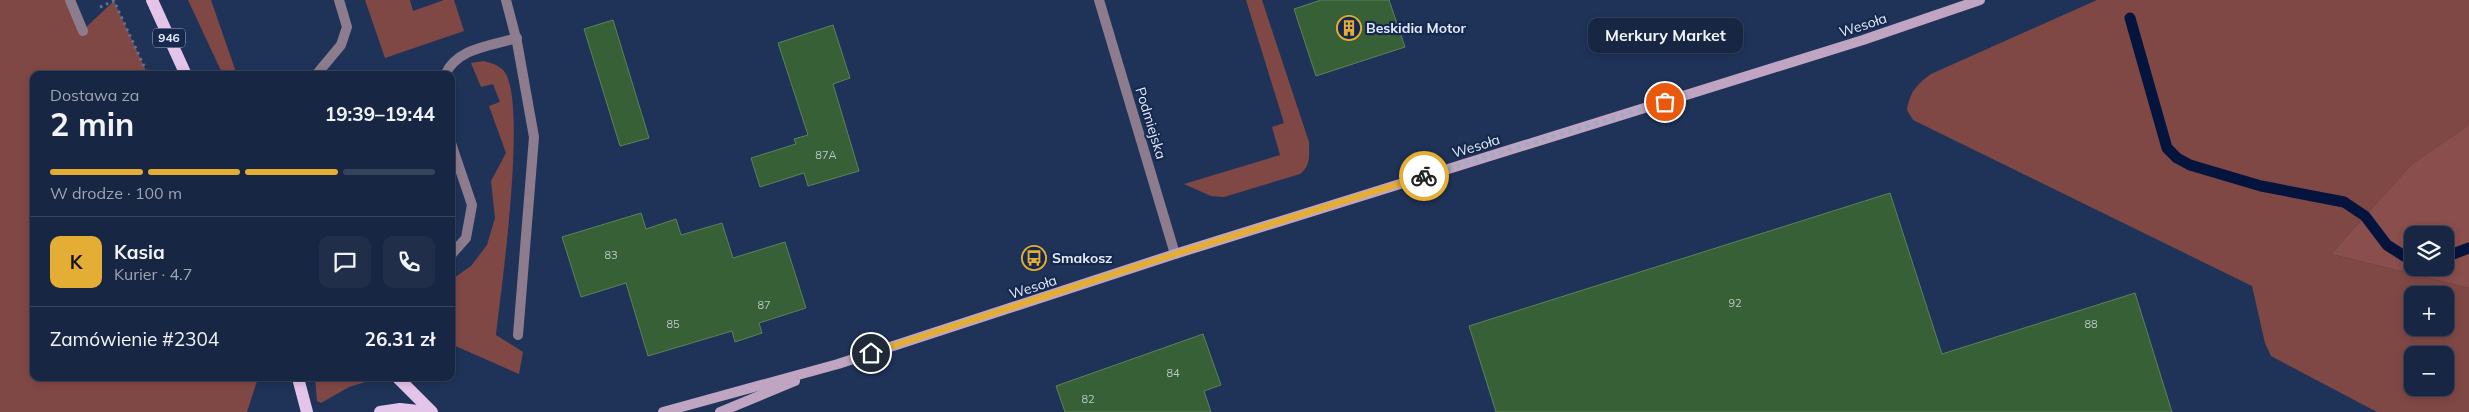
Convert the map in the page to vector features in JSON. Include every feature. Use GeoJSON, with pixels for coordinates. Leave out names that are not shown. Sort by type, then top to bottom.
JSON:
{"type":"FeatureCollection","features":[{"type":"Feature","properties":{"kind":"main road","name":"946"},"geometry":{"type":"LineString","coordinates":[[152,0],[184,71]]}},
{"type":"Feature","properties":{"kind":"main road","name":"Wesoła"},"geometry":{"type":"LineString","coordinates":[[663,412],[838,364],[1175,254],[1863,40],[1980,0]]}},
{"type":"Feature","properties":{"kind":"main road","name":"Wesoła"},"geometry":{"type":"LineString","coordinates":[[720,412],[838,364]]}},
{"type":"Feature","properties":{"kind":"main road"},"geometry":{"type":"LineString","coordinates":[[299,381],[307,412]]}},
{"type":"Feature","properties":{"kind":"main road"},"geometry":{"type":"LineString","coordinates":[[401,381],[432,412]]}},
{"type":"Feature","properties":{"kind":"main road"},"geometry":{"type":"LineString","coordinates":[[380,412],[400,408],[427,412]]}},
{"type":"Feature","properties":{"kind":"street"},"geometry":{"type":"LineString","coordinates":[[70,0],[83,31]]}},
{"type":"Feature","properties":{"kind":"street"},"geometry":{"type":"LineString","coordinates":[[319,71],[341,46],[348,27],[338,0]]}},
{"type":"Feature","properties":{"kind":"street"},"geometry":{"type":"LineString","coordinates":[[506,0],[516,38],[534,138],[518,335]]}},
{"type":"Feature","properties":{"kind":"street","name":"Podmiejska"},"geometry":{"type":"LineString","coordinates":[[1099,0],[1175,254]]}},
{"type":"Feature","properties":{"kind":"street"},"geometry":{"type":"LineString","coordinates":[[447,71],[451,62],[462,54],[516,38]]}},
{"type":"Feature","properties":{"kind":"street"},"geometry":{"type":"LineString","coordinates":[[455,155],[472,205],[466,238],[455,250]]}},
{"type":"Feature","properties":{"kind":"path"},"geometry":{"type":"LineString","coordinates":[[77,17],[114,1],[146,71]]}},
{"type":"Feature","properties":{"kind":"shaded area"},"geometry":{"type":"Polygon","coordinates":[[[0,0],[70,0],[83,30],[114,1],[146,71],[30,71],[30,381],[257,381],[247,412],[0,412],[0,0]]]}},
{"type":"Feature","properties":{"kind":"shaded area"},"geometry":{"type":"Polygon","coordinates":[[[188,0],[211,0],[236,71],[221,71],[188,0]]]}},
{"type":"Feature","properties":{"kind":"shaded area"},"geometry":{"type":"Polygon","coordinates":[[[365,0],[410,0],[413,11],[444,0],[454,0],[464,31],[385,58],[365,0]]]}},
{"type":"Feature","properties":{"kind":"shaded area"},"geometry":{"type":"Polygon","coordinates":[[[1246,0],[1262,0],[1309,142],[1309,160],[1304,171],[1300,174],[1224,197],[1211,196],[1184,184],[1280,155],[1272,127],[1284,123],[1246,0]]]}},
{"type":"Feature","properties":{"kind":"shaded area"},"geometry":{"type":"Polygon","coordinates":[[[2097,0],[2469,0],[2469,125],[2412,164],[2331,254],[2404,272],[2404,276],[2420,276],[2469,288],[2469,412],[2377,412],[2271,356],[2265,343],[2252,286],[1913,120],[1907,110],[1912,94],[1921,82],[1931,74],[2097,0]]]}},
{"type":"Feature","properties":{"kind":"shaded area"},"geometry":{"type":"Polygon","coordinates":[[[484,61],[502,69],[511,89],[514,119],[511,197],[496,335],[523,352],[519,374],[455,346],[455,277],[471,266],[487,245],[495,218],[491,181],[506,153],[489,106],[500,102],[493,84],[481,87],[471,63],[484,61]]]}},
{"type":"Feature","properties":{"kind":"shaded area"},"geometry":{"type":"Polygon","coordinates":[[[2469,125],[2469,288],[2420,276],[2454,276],[2454,226],[2404,226],[2404,272],[2331,254],[2412,164],[2469,125]]]}},
{"type":"Feature","properties":{"kind":"shaded area"},"geometry":{"type":"Polygon","coordinates":[[[315,381],[369,381],[349,387],[321,403],[317,401],[315,381]]]}},
{"type":"Feature","properties":{"kind":"building","name":"Beskidia Motor"},"geometry":{"type":"Polygon","coordinates":[[[1321,0],[1389,0],[1405,47],[1316,76],[1294,9],[1321,0]]]}},
{"type":"Feature","properties":{"kind":"building"},"geometry":{"type":"Polygon","coordinates":[[[613,20],[649,138],[620,146],[584,29],[613,20]]]}},
{"type":"Feature","properties":{"kind":"building"},"geometry":{"type":"Polygon","coordinates":[[[833,25],[850,78],[833,84],[859,171],[808,186],[804,173],[760,187],[751,158],[796,144],[794,139],[808,135],[778,43],[833,25]]]}},
{"type":"Feature","properties":{"kind":"building"},"geometry":{"type":"Polygon","coordinates":[[[1890,193],[1942,354],[2135,293],[2172,412],[1496,412],[1469,326],[1890,193]]]}},
{"type":"Feature","properties":{"kind":"building"},"geometry":{"type":"Polygon","coordinates":[[[641,213],[646,229],[676,219],[681,235],[722,223],[733,258],[785,242],[806,308],[759,323],[762,333],[735,342],[732,331],[648,356],[626,283],[581,297],[562,237],[641,213]]]}},
{"type":"Feature","properties":{"kind":"building"},"geometry":{"type":"Polygon","coordinates":[[[1203,334],[1221,385],[1204,391],[1211,412],[1065,412],[1056,386],[1203,334]]]}},
{"type":"Feature","properties":{"kind":"waterway"},"geometry":{"type":"LineString","coordinates":[[2130,18],[2167,148],[2177,158],[2190,165],[2261,186],[2344,202],[2365,216],[2387,245],[2404,256]]}},
{"type":"Feature","properties":{"kind":"waterway"},"geometry":{"type":"LineString","coordinates":[[2454,254],[2469,248]]}},
{"type":"Feature","properties":{"kind":"way so far"},"geometry":{"type":"LineString","coordinates":[[1424,176],[1665,102]]}},
{"type":"Feature","properties":{"kind":"place","name":"Beskidia Motor"},"geometry":{"type":"Point","coordinates":[1349,28]}},
{"type":"Feature","properties":{"kind":"place","name":"Merkury Market"},"geometry":{"type":"Point","coordinates":[1665,102]}},
{"type":"Feature","properties":{"kind":"place","name":"Smakosz"},"geometry":{"type":"Point","coordinates":[1034,258]}},
{"type":"Feature","properties":{"kind":"route"},"geometry":{"type":"LineString","coordinates":[[871,353],[1057,294],[1134,267],[1424,176]]}}]}
